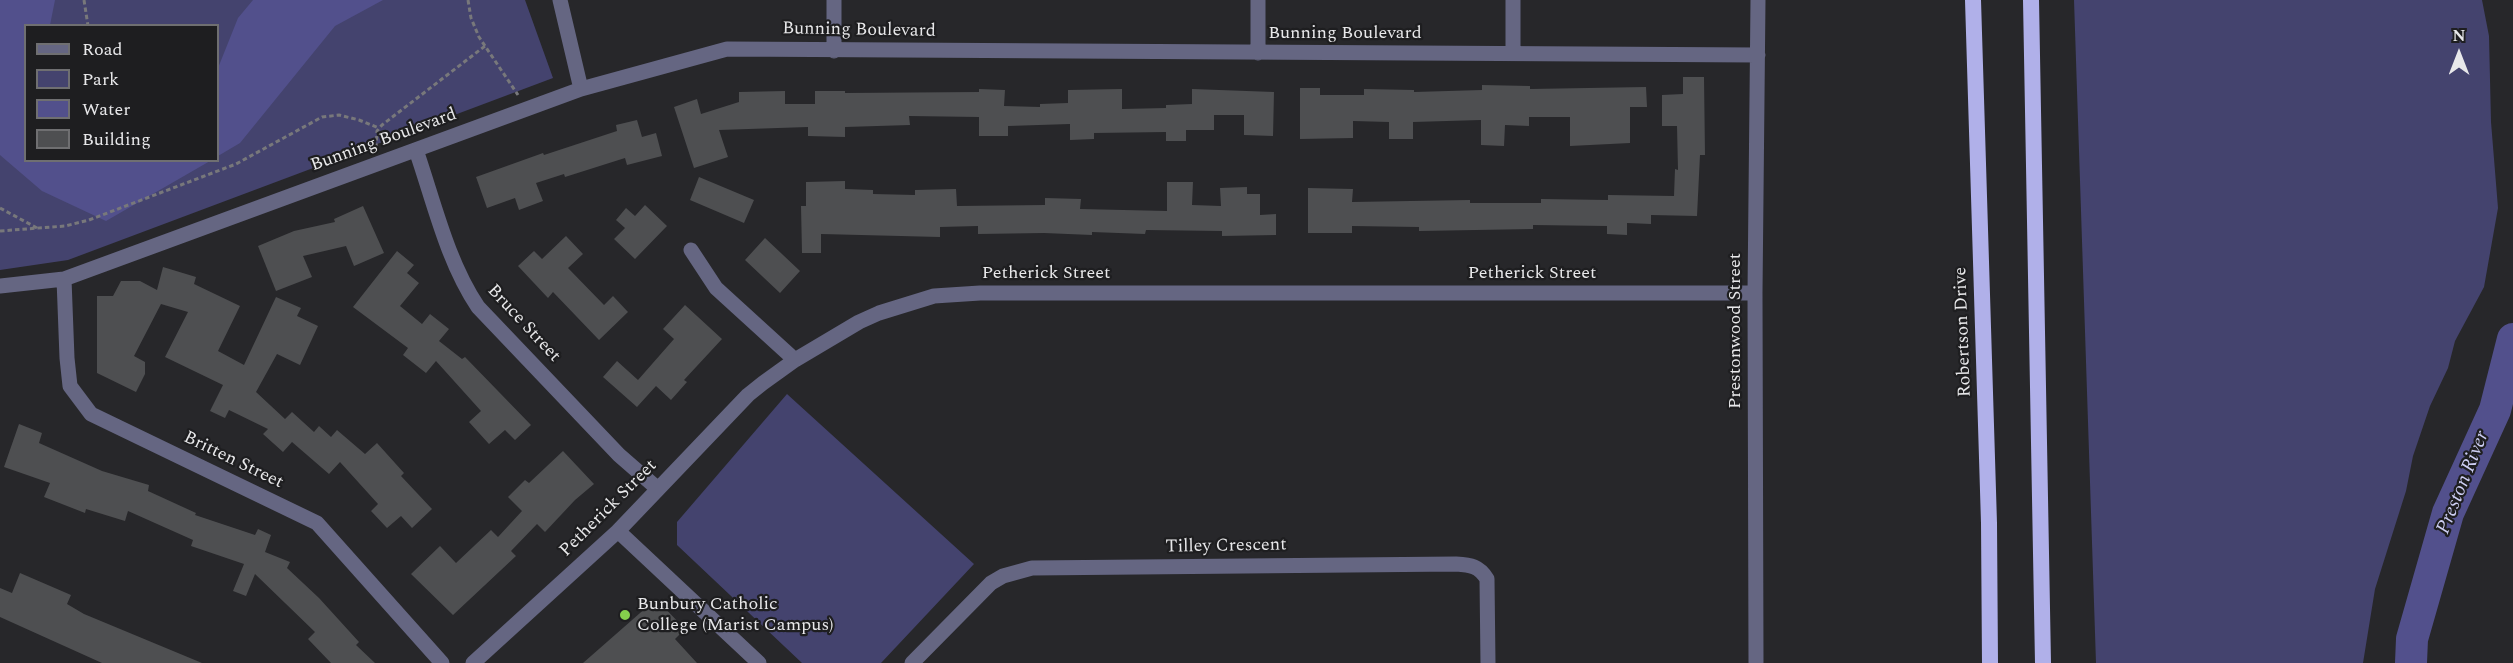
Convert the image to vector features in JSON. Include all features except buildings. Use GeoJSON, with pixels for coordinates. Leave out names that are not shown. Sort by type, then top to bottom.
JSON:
{"type":"FeatureCollection","features":[{"type":"Feature","properties":{"kind":"highway","name":"Robertson Drive"},"geometry":{"type":"LineString","coordinates":[[1973,0],[1989,523],[1990,663]]}},
{"type":"Feature","properties":{"kind":"highway"},"geometry":{"type":"LineString","coordinates":[[2031,0],[2043,663]]}},
{"type":"Feature","properties":{"kind":"street"},"geometry":{"type":"LineString","coordinates":[[560,0],[581,88]]}},
{"type":"Feature","properties":{"kind":"street"},"geometry":{"type":"LineString","coordinates":[[834,0],[834,51]]}},
{"type":"Feature","properties":{"kind":"street"},"geometry":{"type":"LineString","coordinates":[[1258,0],[1258,53]]}},
{"type":"Feature","properties":{"kind":"street"},"geometry":{"type":"LineString","coordinates":[[1513,0],[1513,53]]}},
{"type":"Feature","properties":{"kind":"street","name":"Prestonwood Street"},"geometry":{"type":"LineString","coordinates":[[1756,663],[1755,293],[1758,0]]}},
{"type":"Feature","properties":{"kind":"street","name":"Bunning Boulevard"},"geometry":{"type":"LineString","coordinates":[[0,286],[64,279],[581,88],[727,49],[1758,55]]}},
{"type":"Feature","properties":{"kind":"street","name":"Bruce Street"},"geometry":{"type":"LineString","coordinates":[[416,150],[456,266],[466,289],[478,307],[619,455],[658,489]]}},
{"type":"Feature","properties":{"kind":"street"},"geometry":{"type":"LineString","coordinates":[[691,250],[716,288],[795,360]]}},
{"type":"Feature","properties":{"kind":"street","name":"Britten Street"},"geometry":{"type":"LineString","coordinates":[[64,279],[70,386],[91,414],[317,523],[442,663]]}},
{"type":"Feature","properties":{"kind":"street","name":"Petherick Street"},"geometry":{"type":"LineString","coordinates":[[473,663],[618,531],[748,395],[795,360],[858,322],[918,300],[950,294],[1755,293]]}},
{"type":"Feature","properties":{"kind":"street"},"geometry":{"type":"LineString","coordinates":[[618,531],[759,663]]}},
{"type":"Feature","properties":{"kind":"street","name":"Tilley Crescent"},"geometry":{"type":"LineString","coordinates":[[912,663],[991,583],[1003,576],[1032,568],[1456,564],[1471,565],[1482,570],[1487,579],[1488,663]]}},
{"type":"Feature","properties":{"kind":"path"},"geometry":{"type":"LineString","coordinates":[[84,0],[88,24]]}},
{"type":"Feature","properties":{"kind":"path"},"geometry":{"type":"LineString","coordinates":[[468,0],[471,18],[485,46],[516,90],[520,102]]}},
{"type":"Feature","properties":{"kind":"path"},"geometry":{"type":"LineString","coordinates":[[377,152],[379,128],[485,46]]}},
{"type":"Feature","properties":{"kind":"path"},"geometry":{"type":"LineString","coordinates":[[0,231],[64,226],[89,220],[236,164],[322,117],[339,115],[379,128]]}},
{"type":"Feature","properties":{"kind":"path"},"geometry":{"type":"LineString","coordinates":[[0,208],[39,228]]}},
{"type":"Feature","properties":{"kind":"green space"},"geometry":{"type":"Polygon","coordinates":[[[0,0],[525,0],[553,78],[68,260],[0,270],[0,0]]]}},
{"type":"Feature","properties":{"kind":"green space"},"geometry":{"type":"Polygon","coordinates":[[[2074,0],[2482,0],[2489,36],[2491,122],[2498,208],[2484,287],[2455,341],[2448,368],[2430,406],[2413,456],[2406,491],[2375,589],[2363,663],[2096,663],[2074,0]]]}},
{"type":"Feature","properties":{"kind":"green space"},"geometry":{"type":"Polygon","coordinates":[[[787,394],[974,564],[881,663],[802,663],[677,545],[677,522],[787,394]]]}},
{"type":"Feature","properties":{"kind":"water"},"geometry":{"type":"Polygon","coordinates":[[[0,0],[55,0],[50,24],[24,24],[24,162],[208,162],[106,221],[42,191],[0,155],[0,0]]]}},
{"type":"Feature","properties":{"kind":"water"},"geometry":{"type":"Polygon","coordinates":[[[253,0],[383,0],[335,26],[240,143],[219,155],[219,66],[238,18],[253,0]]]}},
{"type":"Feature","properties":{"kind":"waterway","name":"Preston River"},"geometry":{"type":"LineString","coordinates":[[2411,663],[2412,639],[2448,513],[2495,410],[2513,339]]}},
{"type":"Feature","properties":{"kind":"place","name":"Bunbury Catholic College (Marist Campus)"},"geometry":{"type":"Point","coordinates":[625,615]}}]}
